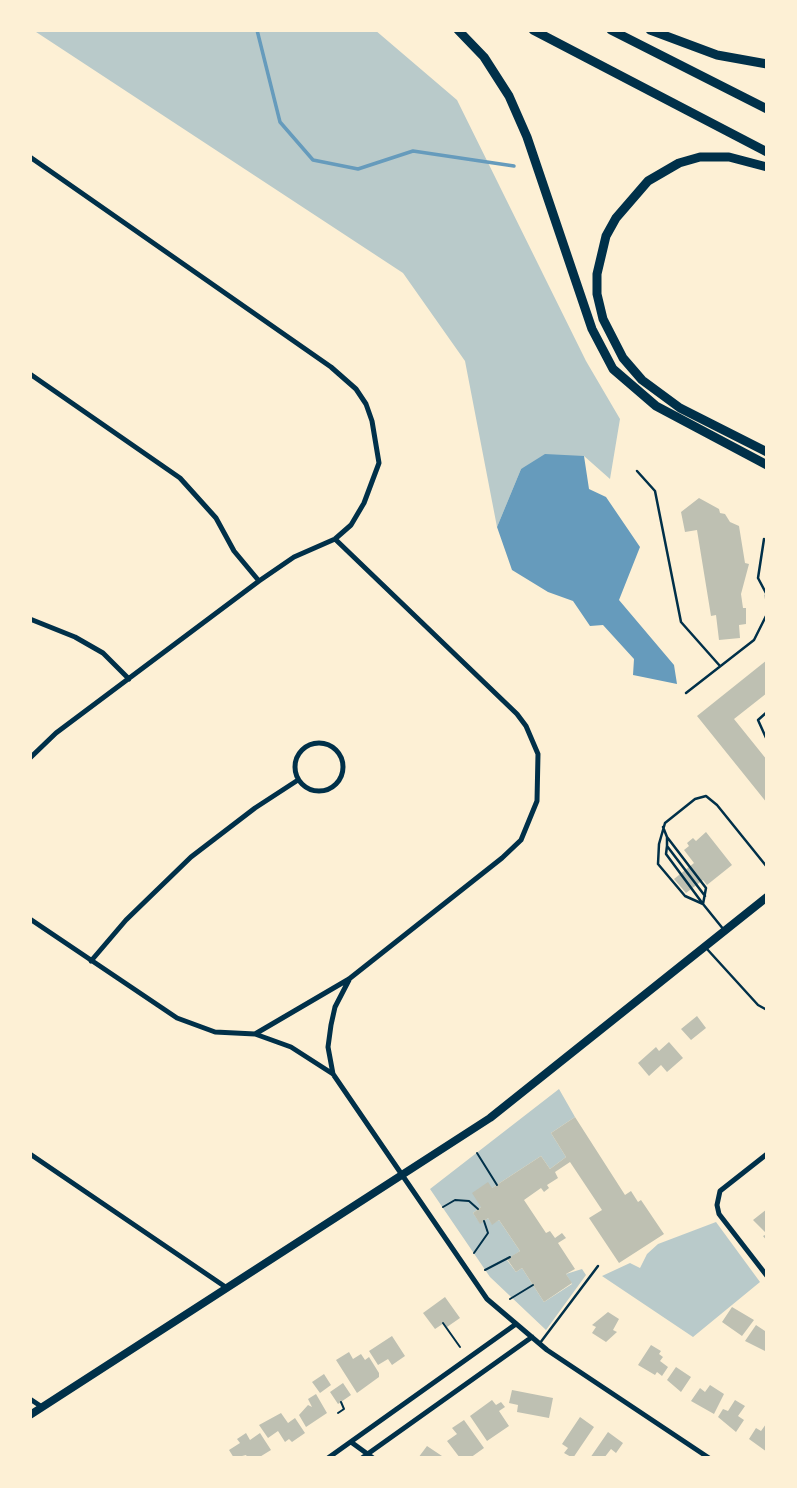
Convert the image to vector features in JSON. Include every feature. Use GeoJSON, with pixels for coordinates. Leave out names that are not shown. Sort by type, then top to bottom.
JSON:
{"type":"FeatureCollection","features":[{"type":"Feature","properties":{"kind":"highway"},"geometry":{"type":"LineString","coordinates":[[458,30],[484,57],[509,96],[527,137],[592,329],[613,369],[656,406],[767,465]]}},
{"type":"Feature","properties":{"kind":"highway"},"geometry":{"type":"LineString","coordinates":[[533,30],[767,152]]}},
{"type":"Feature","properties":{"kind":"highway"},"geometry":{"type":"LineString","coordinates":[[611,30],[767,109]]}},
{"type":"Feature","properties":{"kind":"highway"},"geometry":{"type":"LineString","coordinates":[[650,30],[717,55],[767,64]]}},
{"type":"Feature","properties":{"kind":"highway"},"geometry":{"type":"LineString","coordinates":[[767,167],[729,157],[700,157],[679,163],[648,181],[630,199],[611,227],[600,253],[597,295],[603,319],[623,358],[642,380],[680,408],[767,452]]}},
{"type":"Feature","properties":{"kind":"main road"},"geometry":{"type":"LineString","coordinates":[[30,1415],[490,1118],[767,897]]}},
{"type":"Feature","properties":{"kind":"street"},"geometry":{"type":"LineString","coordinates":[[30,157],[331,368],[356,389],[366,404],[372,421],[379,463],[374,482],[351,525],[335,539],[295,557],[259,581],[55,733],[30,758]]}},
{"type":"Feature","properties":{"kind":"street"},"geometry":{"type":"LineString","coordinates":[[30,374],[180,478],[216,518],[234,551],[259,581]]}},
{"type":"Feature","properties":{"kind":"street"},"geometry":{"type":"LineString","coordinates":[[255,1034],[349,979],[521,840],[537,801],[540,768],[533,739],[517,713],[335,539]]}},
{"type":"Feature","properties":{"kind":"street"},"geometry":{"type":"LineString","coordinates":[[30,620],[75,637],[103,653],[130,678]]}},
{"type":"Feature","properties":{"kind":"street"},"geometry":{"type":"LineString","coordinates":[[325,743],[339,753],[342,761],[341,776],[331,787],[309,789],[298,780],[294,764],[302,749],[309,744],[325,743]]}},
{"type":"Feature","properties":{"kind":"street"},"geometry":{"type":"LineString","coordinates":[[91,961],[126,920],[191,857],[255,808],[298,780]]}},
{"type":"Feature","properties":{"kind":"street"},"geometry":{"type":"LineString","coordinates":[[30,919],[192,1026],[236,1035],[255,1034],[290,1047],[333,1074],[472,1280],[502,1314],[540,1343],[709,1458]]}},
{"type":"Feature","properties":{"kind":"street"},"geometry":{"type":"LineString","coordinates":[[333,1074],[328,1047],[331,1025],[335,1007],[349,979]]}},
{"type":"Feature","properties":{"kind":"street"},"geometry":{"type":"LineString","coordinates":[[30,1154],[227,1288]]}},
{"type":"Feature","properties":{"kind":"street"},"geometry":{"type":"LineString","coordinates":[[767,1154],[720,1191],[717,1205],[719,1214],[767,1276]]}},
{"type":"Feature","properties":{"kind":"street"},"geometry":{"type":"LineString","coordinates":[[328,1458],[516,1324]]}},
{"type":"Feature","properties":{"kind":"street"},"geometry":{"type":"LineString","coordinates":[[351,1442],[367,1457],[532,1337]]}},
{"type":"Feature","properties":{"kind":"street"},"geometry":{"type":"LineString","coordinates":[[30,1399],[42,1407]]}},
{"type":"Feature","properties":{"kind":"lane"},"geometry":{"type":"LineString","coordinates":[[637,471],[655,491],[681,622],[720,666]]}},
{"type":"Feature","properties":{"kind":"lane"},"geometry":{"type":"LineString","coordinates":[[686,693],[754,640],[767,614],[767,595],[758,578],[765,539]]}},
{"type":"Feature","properties":{"kind":"lane"},"geometry":{"type":"LineString","coordinates":[[767,712],[758,720],[767,740]]}},
{"type":"Feature","properties":{"kind":"lane"},"geometry":{"type":"LineString","coordinates":[[703,904],[685,896],[658,864],[663,827],[695,799],[706,796],[717,805],[767,867]]}},
{"type":"Feature","properties":{"kind":"lane"},"geometry":{"type":"LineString","coordinates":[[663,827],[667,837],[706,888],[703,904]]}},
{"type":"Feature","properties":{"kind":"lane"},"geometry":{"type":"LineString","coordinates":[[667,837],[666,854],[724,931]]}},
{"type":"Feature","properties":{"kind":"lane"},"geometry":{"type":"LineString","coordinates":[[667,846],[705,896]]}},
{"type":"Feature","properties":{"kind":"lane"},"geometry":{"type":"LineString","coordinates":[[705,947],[758,1005],[767,1010]]}},
{"type":"Feature","properties":{"kind":"lane"},"geometry":{"type":"LineString","coordinates":[[540,1343],[598,1266]]}},
{"type":"Feature","properties":{"kind":"path"},"geometry":{"type":"LineString","coordinates":[[477,1153],[496,1185]]}},
{"type":"Feature","properties":{"kind":"path"},"geometry":{"type":"LineString","coordinates":[[443,1207],[455,1200],[468,1201],[478,1209]]}},
{"type":"Feature","properties":{"kind":"path"},"geometry":{"type":"LineString","coordinates":[[474,1253],[488,1233],[484,1221]]}},
{"type":"Feature","properties":{"kind":"path"},"geometry":{"type":"LineString","coordinates":[[485,1270],[510,1257]]}},
{"type":"Feature","properties":{"kind":"path"},"geometry":{"type":"LineString","coordinates":[[510,1299],[533,1285]]}},
{"type":"Feature","properties":{"kind":"path"},"geometry":{"type":"LineString","coordinates":[[443,1323],[460,1347]]}},
{"type":"Feature","properties":{"kind":"path"},"geometry":{"type":"LineString","coordinates":[[338,1413],[344,1409],[341,1402]]}},
{"type":"Feature","properties":{"kind":"shaded area"},"geometry":{"type":"Polygon","coordinates":[[[33,30],[375,30],[457,100],[586,361],[620,419],[610,479],[584,456],[521,469],[497,527],[465,361],[403,273],[33,30]]]}},
{"type":"Feature","properties":{"kind":"shaded area"},"geometry":{"type":"Polygon","coordinates":[[[559,1089],[575,1117],[551,1133],[566,1157],[550,1169],[541,1156],[492,1188],[481,1207],[473,1213],[480,1223],[488,1218],[492,1224],[499,1220],[520,1251],[507,1260],[516,1272],[522,1268],[544,1302],[572,1284],[566,1274],[582,1269],[586,1275],[546,1330],[490,1277],[430,1189],[559,1089]]]}},
{"type":"Feature","properties":{"kind":"shaded area"},"geometry":{"type":"Polygon","coordinates":[[[716,1222],[760,1282],[693,1337],[602,1276],[630,1263],[640,1268],[647,1254],[658,1244],[716,1222]]]}},
{"type":"Feature","properties":{"kind":"water"},"geometry":{"type":"Polygon","coordinates":[[[545,454],[584,456],[589,489],[606,497],[640,547],[619,600],[674,665],[677,684],[633,675],[634,659],[603,625],[590,626],[573,601],[548,592],[512,570],[497,527],[521,469],[545,454]]]}},
{"type":"Feature","properties":{"kind":"building"},"geometry":{"type":"Polygon","coordinates":[[[699,498],[719,509],[730,522],[739,526],[745,563],[749,564],[741,594],[743,608],[746,608],[746,624],[739,625],[740,638],[719,640],[716,615],[711,616],[697,530],[685,532],[681,512],[699,498]]]}},
{"type":"Feature","properties":{"kind":"building"},"geometry":{"type":"Polygon","coordinates":[[[767,660],[767,693],[734,719],[767,760],[767,803],[697,716],[767,660]]]}},
{"type":"Feature","properties":{"kind":"building"},"geometry":{"type":"Polygon","coordinates":[[[706,832],[732,865],[707,885],[703,880],[686,893],[674,879],[694,863],[684,850],[689,846],[687,843],[693,838],[696,841],[706,832]]]}},
{"type":"Feature","properties":{"kind":"building"},"geometry":{"type":"Polygon","coordinates":[[[697,1016],[706,1028],[691,1040],[681,1029],[697,1016]]]}},
{"type":"Feature","properties":{"kind":"building"},"geometry":{"type":"Polygon","coordinates":[[[669,1042],[683,1058],[667,1072],[661,1065],[649,1076],[638,1063],[656,1047],[659,1051],[669,1042]]]}},
{"type":"Feature","properties":{"kind":"building"},"geometry":{"type":"Polygon","coordinates":[[[575,1117],[625,1195],[631,1191],[638,1202],[641,1200],[664,1234],[619,1263],[589,1218],[602,1210],[570,1162],[555,1172],[558,1178],[547,1185],[549,1188],[544,1192],[541,1188],[524,1200],[546,1233],[550,1231],[555,1238],[562,1233],[566,1238],[558,1243],[575,1269],[566,1274],[572,1283],[544,1302],[522,1268],[516,1272],[507,1259],[520,1251],[499,1220],[492,1225],[488,1218],[480,1224],[473,1213],[481,1207],[472,1193],[488,1182],[492,1188],[541,1156],[550,1169],[566,1157],[551,1133],[575,1117]]]}},
{"type":"Feature","properties":{"kind":"building"},"geometry":{"type":"Polygon","coordinates":[[[767,1209],[767,1234],[753,1220],[767,1209]]]}},
{"type":"Feature","properties":{"kind":"building"},"geometry":{"type":"Polygon","coordinates":[[[445,1297],[460,1318],[447,1327],[444,1323],[435,1329],[423,1313],[445,1297]]]}},
{"type":"Feature","properties":{"kind":"building"},"geometry":{"type":"Polygon","coordinates":[[[732,1307],[754,1320],[742,1336],[722,1322],[732,1307]]]}},
{"type":"Feature","properties":{"kind":"building"},"geometry":{"type":"Polygon","coordinates":[[[608,1312],[619,1319],[613,1330],[617,1332],[606,1342],[592,1333],[596,1327],[592,1325],[608,1312]]]}},
{"type":"Feature","properties":{"kind":"building"},"geometry":{"type":"Polygon","coordinates":[[[756,1325],[765,1331],[767,1327],[767,1352],[745,1341],[756,1325]]]}},
{"type":"Feature","properties":{"kind":"building"},"geometry":{"type":"Polygon","coordinates":[[[392,1336],[405,1356],[392,1365],[388,1359],[378,1365],[369,1351],[392,1336]]]}},
{"type":"Feature","properties":{"kind":"building"},"geometry":{"type":"Polygon","coordinates":[[[651,1345],[661,1351],[659,1354],[663,1357],[660,1361],[668,1367],[662,1376],[638,1365],[651,1345]]]}},
{"type":"Feature","properties":{"kind":"building"},"geometry":{"type":"Polygon","coordinates":[[[349,1352],[353,1359],[361,1354],[365,1360],[369,1357],[379,1373],[379,1377],[357,1393],[336,1360],[349,1352]]]}},
{"type":"Feature","properties":{"kind":"building"},"geometry":{"type":"Polygon","coordinates":[[[676,1367],[691,1377],[681,1392],[667,1380],[676,1367]]]}},
{"type":"Feature","properties":{"kind":"building"},"geometry":{"type":"Polygon","coordinates":[[[324,1374],[331,1385],[320,1393],[312,1382],[324,1374]]]}},
{"type":"Feature","properties":{"kind":"building"},"geometry":{"type":"Polygon","coordinates":[[[343,1383],[351,1395],[338,1404],[330,1392],[343,1383]]]}},
{"type":"Feature","properties":{"kind":"building"},"geometry":{"type":"Polygon","coordinates":[[[710,1385],[724,1394],[714,1414],[691,1401],[700,1388],[705,1392],[710,1385]]]}},
{"type":"Feature","properties":{"kind":"building"},"geometry":{"type":"Polygon","coordinates":[[[512,1390],[553,1398],[549,1418],[517,1412],[518,1405],[509,1403],[512,1390]]]}},
{"type":"Feature","properties":{"kind":"building"},"geometry":{"type":"Polygon","coordinates":[[[316,1394],[327,1413],[306,1427],[299,1415],[308,1405],[312,1407],[308,1399],[316,1394]]]}},
{"type":"Feature","properties":{"kind":"building"},"geometry":{"type":"Polygon","coordinates":[[[492,1400],[496,1405],[501,1402],[505,1407],[499,1411],[509,1426],[487,1441],[470,1416],[492,1400]]]}},
{"type":"Feature","properties":{"kind":"building"},"geometry":{"type":"Polygon","coordinates":[[[735,1400],[745,1406],[738,1416],[744,1420],[736,1432],[718,1417],[723,1409],[728,1411],[735,1400]]]}},
{"type":"Feature","properties":{"kind":"building"},"geometry":{"type":"Polygon","coordinates":[[[281,1413],[288,1423],[295,1418],[305,1433],[292,1442],[289,1439],[285,1442],[278,1431],[268,1438],[259,1425],[281,1413]]]}},
{"type":"Feature","properties":{"kind":"building"},"geometry":{"type":"Polygon","coordinates":[[[580,1417],[594,1427],[573,1458],[564,1453],[568,1448],[562,1444],[580,1417]]]}},
{"type":"Feature","properties":{"kind":"building"},"geometry":{"type":"Polygon","coordinates":[[[464,1420],[484,1448],[470,1458],[460,1458],[447,1441],[457,1434],[452,1428],[464,1420]]]}},
{"type":"Feature","properties":{"kind":"building"},"geometry":{"type":"Polygon","coordinates":[[[766,1424],[767,1452],[749,1439],[756,1428],[761,1431],[766,1424]]]}},
{"type":"Feature","properties":{"kind":"building"},"geometry":{"type":"Polygon","coordinates":[[[608,1432],[623,1443],[616,1453],[611,1449],[604,1458],[590,1458],[608,1432]]]}},
{"type":"Feature","properties":{"kind":"building"},"geometry":{"type":"Polygon","coordinates":[[[246,1433],[250,1440],[260,1433],[271,1450],[258,1458],[248,1458],[246,1455],[234,1458],[229,1450],[240,1443],[237,1439],[246,1433]]]}},
{"type":"Feature","properties":{"kind":"building"},"geometry":{"type":"Polygon","coordinates":[[[427,1446],[445,1458],[418,1458],[427,1446]]]}},
{"type":"Feature","properties":{"kind":"waterway"},"geometry":{"type":"LineString","coordinates":[[257,30],[280,122],[313,160],[358,169],[413,151],[514,166]]}}]}
